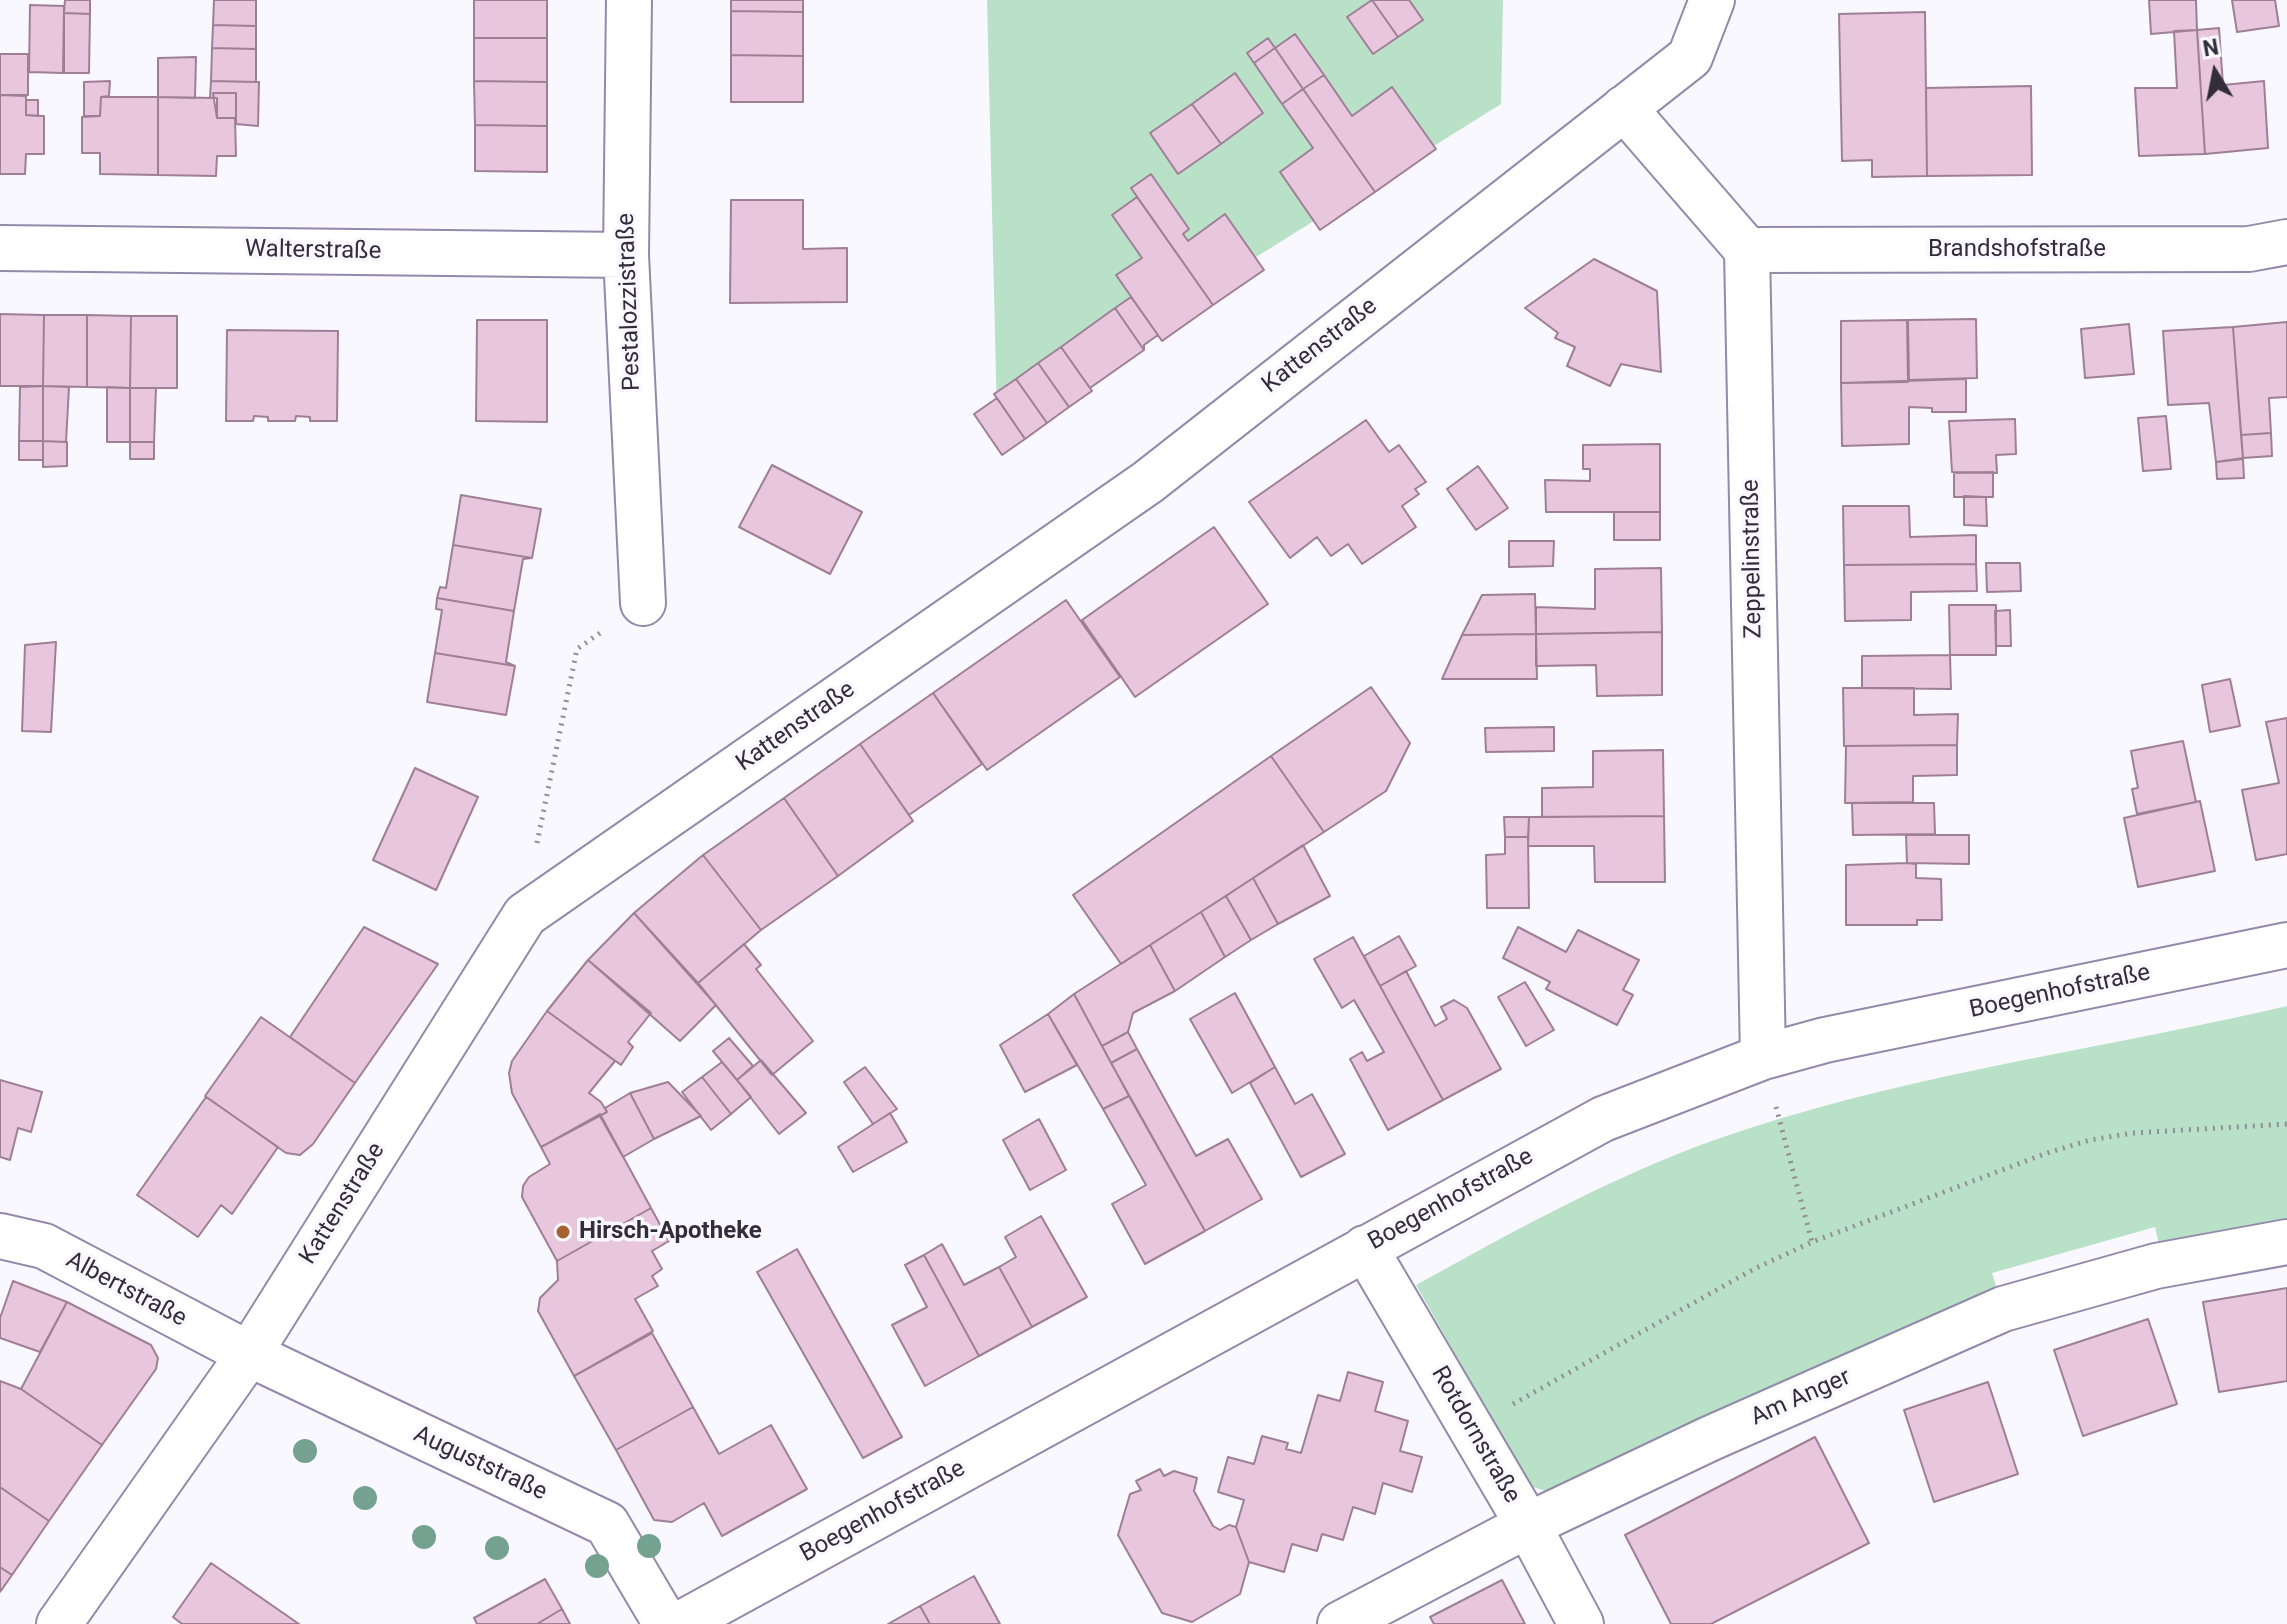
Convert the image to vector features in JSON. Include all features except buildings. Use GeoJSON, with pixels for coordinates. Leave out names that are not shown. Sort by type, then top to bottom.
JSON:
{"type":"FeatureCollection","features":[{"type":"Feature","properties":{"kind":"street","name":"Pestalozzistraße"},"geometry":{"type":"LineString","coordinates":[[629,0],[626,255],[643,603]]}},
{"type":"Feature","properties":{"kind":"street","name":"Kattenstraße"},"geometry":{"type":"LineString","coordinates":[[59,1624],[249,1354],[525,915],[1148,482],[1690,57],[1712,0]]}},
{"type":"Feature","properties":{"kind":"street"},"geometry":{"type":"LineString","coordinates":[[1624,108],[1747,250]]}},
{"type":"Feature","properties":{"kind":"street","name":"Brandshofstraße"},"geometry":{"type":"LineString","coordinates":[[1747,250],[2249,249],[2287,242]]}},
{"type":"Feature","properties":{"kind":"street","name":"Walterstraße"},"geometry":{"type":"LineString","coordinates":[[0,248],[626,255]]}},
{"type":"Feature","properties":{"kind":"street","name":"Zeppelinstraße"},"geometry":{"type":"LineString","coordinates":[[1747,250],[1763,1057]]}},
{"type":"Feature","properties":{"kind":"street","name":"Boegenhofstraße"},"geometry":{"type":"LineString","coordinates":[[680,1624],[1603,1119],[1763,1057],[1825,1040],[2287,945]]}},
{"type":"Feature","properties":{"kind":"street","name":"Albertstraße"},"geometry":{"type":"LineString","coordinates":[[0,1236],[44,1246],[249,1354]]}},
{"type":"Feature","properties":{"kind":"street","name":"Am Anger"},"geometry":{"type":"LineString","coordinates":[[1340,1624],[1528,1525],[1709,1439],[2003,1309],[2156,1266],[2287,1242]]}},
{"type":"Feature","properties":{"kind":"street","name":"Rotdornstraße"},"geometry":{"type":"LineString","coordinates":[[1365,1248],[1528,1525],[1581,1624]]}},
{"type":"Feature","properties":{"kind":"street","name":"Auguststraße"},"geometry":{"type":"LineString","coordinates":[[249,1354],[607,1524],[666,1624]]}},
{"type":"Feature","properties":{"kind":"path"},"geometry":{"type":"LineString","coordinates":[[525,915],[542,808],[577,649],[643,603]]}},
{"type":"Feature","properties":{"kind":"path"},"geometry":{"type":"LineString","coordinates":[[1763,1057],[1812,1242]]}},
{"type":"Feature","properties":{"kind":"path"},"geometry":{"type":"LineString","coordinates":[[1471,1428],[1754,1269],[1812,1242],[2090,1140],[2133,1133],[2287,1124]]}},
{"type":"Feature","properties":{"kind":"green space"},"geometry":{"type":"Polygon","coordinates":[[[987,0],[1503,0],[1501,104],[997,419],[987,0]]]}},
{"type":"Feature","properties":{"kind":"green space"},"geometry":{"type":"Polygon","coordinates":[[[2287,1006],[2287,1222],[2160,1249],[2155,1227],[1992,1273],[1999,1296],[1564,1497],[1530,1486],[1416,1285],[1618,1180],[1744,1130],[1946,1076],[2287,1006]]]}},
{"type":"Feature","properties":{"kind":"place","name":"Hirsch-Apotheke"},"geometry":{"type":"Point","coordinates":[563,1232]}}]}
